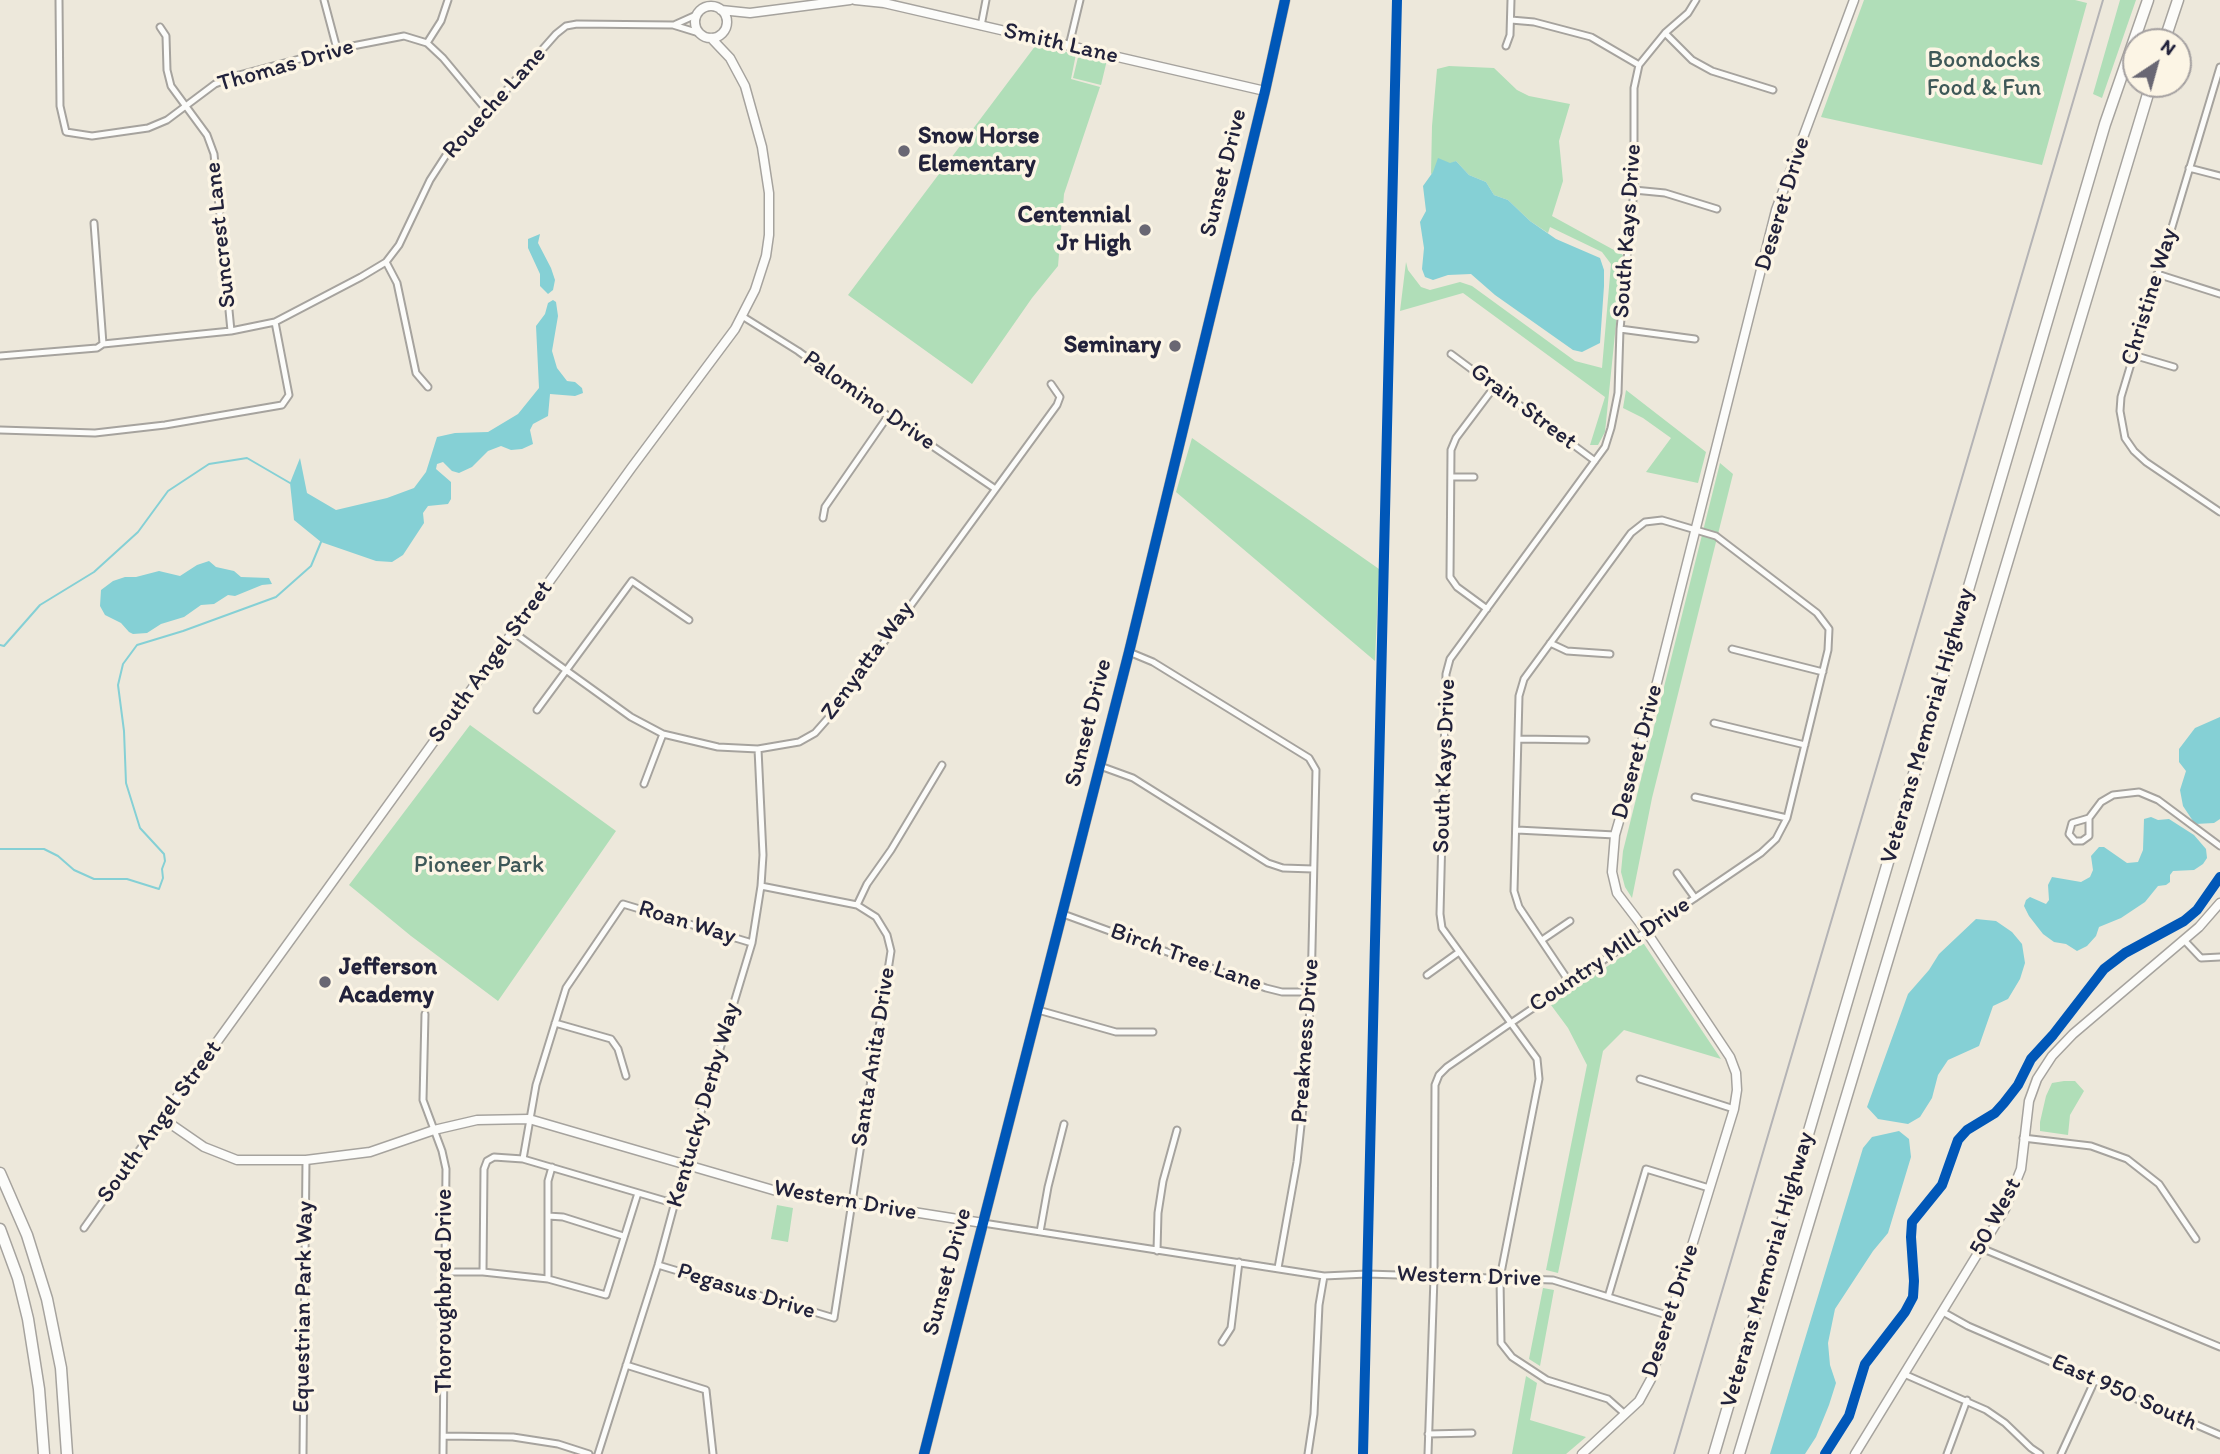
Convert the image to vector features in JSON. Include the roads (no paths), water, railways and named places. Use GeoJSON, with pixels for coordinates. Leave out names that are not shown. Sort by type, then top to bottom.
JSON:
{"type":"FeatureCollection","features":[{"type":"Feature","properties":{"kind":"highway","name":"Veterans Memorial Highway"},"geometry":{"type":"LineString","coordinates":[[1714,1454],[2101,138],[2148,0]]}},
{"type":"Feature","properties":{"kind":"highway"},"geometry":{"type":"LineString","coordinates":[[2169,28],[2178,0]]}},
{"type":"Feature","properties":{"kind":"highway","name":"Veterans Memorial Highway"},"geometry":{"type":"LineString","coordinates":[[1739,1454],[2147,98]]}},
{"type":"Feature","properties":{"kind":"highway"},"geometry":{"type":"LineString","coordinates":[[0,1173],[27,1235],[47,1299],[61,1368],[67,1454]]}},
{"type":"Feature","properties":{"kind":"highway"},"geometry":{"type":"LineString","coordinates":[[0,1229],[18,1278],[32,1340],[44,1454]]}},
{"type":"Feature","properties":{"kind":"street","name":"Thomas Drive"},"geometry":{"type":"LineString","coordinates":[[59,0],[60,106],[66,132],[92,136],[148,128],[167,120],[215,84],[239,75],[337,49],[404,36],[427,43]]}},
{"type":"Feature","properties":{"kind":"street"},"geometry":{"type":"LineString","coordinates":[[324,0],[337,49]]}},
{"type":"Feature","properties":{"kind":"street"},"geometry":{"type":"LineString","coordinates":[[448,0],[441,21],[427,43],[487,111]]}},
{"type":"Feature","properties":{"kind":"street"},"geometry":{"type":"LineString","coordinates":[[673,25],[700,8],[716,5],[750,13],[850,0]]}},
{"type":"Feature","properties":{"kind":"street","name":"Smith Lane"},"geometry":{"type":"LineString","coordinates":[[856,0],[884,3],[1265,91]]}},
{"type":"Feature","properties":{"kind":"street"},"geometry":{"type":"LineString","coordinates":[[981,26],[986,0]]}},
{"type":"Feature","properties":{"kind":"street"},"geometry":{"type":"LineString","coordinates":[[1069,46],[1080,0]]}},
{"type":"Feature","properties":{"kind":"street","name":"Sunset Drive"},"geometry":{"type":"LineString","coordinates":[[924,1454],[1129,652],[1285,0]]}},
{"type":"Feature","properties":{"kind":"street"},"geometry":{"type":"LineString","coordinates":[[1506,46],[1510,35],[1511,0]]}},
{"type":"Feature","properties":{"kind":"street","name":"South Kays Drive"},"geometry":{"type":"LineString","coordinates":[[1625,1415],[1608,1399],[1548,1380],[1512,1357],[1501,1343],[1500,1278],[1539,1079],[1537,1059],[1442,928],[1440,914],[1446,674],[1450,659],[1605,447],[1618,393],[1620,329],[1634,190],[1634,88],[1640,65],[1665,33],[1688,13],[1696,0]]}},
{"type":"Feature","properties":{"kind":"street","name":"Deseret Drive"},"geometry":{"type":"LineString","coordinates":[[1582,1454],[1639,1402],[1651,1379],[1734,1109],[1737,1090],[1730,1057],[1617,892],[1612,872],[1615,835],[1697,530],[1776,210],[1854,0]]}},
{"type":"Feature","properties":{"kind":"street"},"geometry":{"type":"LineString","coordinates":[[716,5],[727,19],[725,30]]}},
{"type":"Feature","properties":{"kind":"street"},"geometry":{"type":"LineString","coordinates":[[699,33],[695,24],[700,8]]}},
{"type":"Feature","properties":{"kind":"street"},"geometry":{"type":"LineString","coordinates":[[673,25],[711,38],[750,13]]}},
{"type":"Feature","properties":{"kind":"street"},"geometry":{"type":"LineString","coordinates":[[1511,20],[1534,22],[1591,37],[1640,65]]}},
{"type":"Feature","properties":{"kind":"street","name":"Roueche Lane"},"geometry":{"type":"LineString","coordinates":[[0,356],[97,348],[103,344],[230,331],[275,322],[386,262],[399,245],[430,180],[450,149],[566,26],[673,25]]}},
{"type":"Feature","properties":{"kind":"street","name":"Suncrest Lane"},"geometry":{"type":"LineString","coordinates":[[160,27],[166,36],[167,70],[171,86],[207,135],[214,153],[230,331]]}},
{"type":"Feature","properties":{"kind":"street","name":"South Angel Street"},"geometry":{"type":"LineString","coordinates":[[725,30],[730,58]]}},
{"type":"Feature","properties":{"kind":"street"},"geometry":{"type":"LineString","coordinates":[[1665,33],[1692,60],[1712,71],[1773,90]]}},
{"type":"Feature","properties":{"kind":"street","name":"South Angel Street"},"geometry":{"type":"LineString","coordinates":[[84,1228],[742,316],[755,290],[766,256],[769,235],[768,193],[762,147],[752,105],[730,58],[711,38]]}},
{"type":"Feature","properties":{"kind":"street","name":"Christine Way"},"geometry":{"type":"LineString","coordinates":[[2217,508],[2146,462],[2134,451],[2125,438],[2121,425],[2121,397],[2220,67]]}},
{"type":"Feature","properties":{"kind":"street"},"geometry":{"type":"LineString","coordinates":[[2189,168],[2220,176]]}},
{"type":"Feature","properties":{"kind":"street"},"geometry":{"type":"LineString","coordinates":[[1634,190],[1665,193],[1717,209]]}},
{"type":"Feature","properties":{"kind":"street"},"geometry":{"type":"LineString","coordinates":[[94,223],[103,344]]}},
{"type":"Feature","properties":{"kind":"street"},"geometry":{"type":"LineString","coordinates":[[386,262],[397,283],[416,373],[428,387]]}},
{"type":"Feature","properties":{"kind":"street"},"geometry":{"type":"LineString","coordinates":[[2157,274],[2220,294]]}},
{"type":"Feature","properties":{"kind":"street","name":"Palomino Drive"},"geometry":{"type":"LineString","coordinates":[[742,316],[798,351],[994,488]]}},
{"type":"Feature","properties":{"kind":"street"},"geometry":{"type":"LineString","coordinates":[[0,430],[95,433],[165,425],[282,405],[289,395],[275,322]]}},
{"type":"Feature","properties":{"kind":"street"},"geometry":{"type":"LineString","coordinates":[[1620,329],[1695,339]]}},
{"type":"Feature","properties":{"kind":"street","name":"Grain Street"},"geometry":{"type":"LineString","coordinates":[[1451,354],[1595,461]]}},
{"type":"Feature","properties":{"kind":"street"},"geometry":{"type":"LineString","coordinates":[[2133,355],[2174,367]]}},
{"type":"Feature","properties":{"kind":"street","name":"Zenyatta Way"},"geometry":{"type":"LineString","coordinates":[[513,632],[631,717],[663,734],[718,747],[758,749],[799,742],[815,733],[830,716],[1057,405],[1060,397],[1051,384]]}},
{"type":"Feature","properties":{"kind":"street"},"geometry":{"type":"LineString","coordinates":[[1487,609],[1457,587],[1451,578],[1451,450],[1456,438],[1495,386]]}},
{"type":"Feature","properties":{"kind":"street"},"geometry":{"type":"LineString","coordinates":[[823,518],[825,507],[888,416]]}},
{"type":"Feature","properties":{"kind":"street"},"geometry":{"type":"LineString","coordinates":[[1451,477],[1474,477]]}},
{"type":"Feature","properties":{"kind":"street","name":"Country Mill Drive"},"geometry":{"type":"LineString","coordinates":[[1428,1454],[1434,1277],[1435,1086],[1439,1075],[1511,1022],[1695,898],[1776,839],[1787,818],[1828,650],[1829,629],[1817,613],[1716,537],[1662,520],[1645,522],[1631,533],[1550,643]]}},
{"type":"Feature","properties":{"kind":"street"},"geometry":{"type":"LineString","coordinates":[[537,710],[632,581],[690,620]]}},
{"type":"Feature","properties":{"kind":"street"},"geometry":{"type":"LineString","coordinates":[[1570,983],[1520,907],[1514,891],[1519,696],[1524,679],[1550,643],[1567,651],[1609,654]]}},
{"type":"Feature","properties":{"kind":"street"},"geometry":{"type":"LineString","coordinates":[[1732,649],[1823,672]]}},
{"type":"Feature","properties":{"kind":"street","name":"Preakness Drive"},"geometry":{"type":"LineString","coordinates":[[1129,652],[1153,662],[1308,758],[1316,770],[1311,992],[1304,1098],[1297,1161],[1278,1268]]}},
{"type":"Feature","properties":{"kind":"street"},"geometry":{"type":"LineString","coordinates":[[1714,723],[1805,745]]}},
{"type":"Feature","properties":{"kind":"street"},"geometry":{"type":"LineString","coordinates":[[644,784],[663,734]]}},
{"type":"Feature","properties":{"kind":"street"},"geometry":{"type":"LineString","coordinates":[[1519,739],[1586,740]]}},
{"type":"Feature","properties":{"kind":"street","name":"Kentucky Derby Way"},"geometry":{"type":"LineString","coordinates":[[598,1454],[658,1265],[685,1165],[752,943],[763,855],[758,749]]}},
{"type":"Feature","properties":{"kind":"street"},"geometry":{"type":"LineString","coordinates":[[761,886],[857,905],[867,884],[942,765]]}},
{"type":"Feature","properties":{"kind":"street"},"geometry":{"type":"LineString","coordinates":[[1100,766],[1133,778],[1268,863],[1283,868],[1313,869]]}},
{"type":"Feature","properties":{"kind":"street"},"geometry":{"type":"LineString","coordinates":[[2089,818],[2088,836],[2082,841],[2074,841],[2069,834],[2072,823],[2089,818],[2108,797],[2133,791],[2150,795],[2220,846]]}},
{"type":"Feature","properties":{"kind":"street"},"geometry":{"type":"LineString","coordinates":[[1695,796],[1787,818]]}},
{"type":"Feature","properties":{"kind":"street"},"geometry":{"type":"LineString","coordinates":[[1517,830],[1615,835]]}},
{"type":"Feature","properties":{"kind":"street"},"geometry":{"type":"LineString","coordinates":[[1678,873],[1695,898]]}},
{"type":"Feature","properties":{"kind":"street","name":"50 West"},"geometry":{"type":"LineString","coordinates":[[1855,1454],[2014,1191],[2021,1169],[2029,1101],[2037,1079],[2052,1056],[2073,1034],[2184,940],[2220,903]]}},
{"type":"Feature","properties":{"kind":"street","name":"Roan Way"},"geometry":{"type":"LineString","coordinates":[[555,1023],[566,988],[623,904],[752,943]]}},
{"type":"Feature","properties":{"kind":"street","name":"Santa Anita Drive"},"geometry":{"type":"LineString","coordinates":[[834,1318],[891,951],[887,935],[876,917],[857,905]]}},
{"type":"Feature","properties":{"kind":"street","name":"Birch Tree Lane"},"geometry":{"type":"LineString","coordinates":[[1063,914],[1266,988],[1282,992],[1311,992]]}},
{"type":"Feature","properties":{"kind":"street"},"geometry":{"type":"LineString","coordinates":[[1542,940],[1570,921]]}},
{"type":"Feature","properties":{"kind":"street"},"geometry":{"type":"LineString","coordinates":[[2184,940],[2201,958],[2220,957]]}},
{"type":"Feature","properties":{"kind":"street"},"geometry":{"type":"LineString","coordinates":[[1427,975],[1459,952]]}},
{"type":"Feature","properties":{"kind":"street"},"geometry":{"type":"LineString","coordinates":[[1038,1010],[1116,1032],[1153,1032]]}},
{"type":"Feature","properties":{"kind":"street","name":"Thoroughbred Drive"},"geometry":{"type":"LineString","coordinates":[[425,1014],[423,1100],[446,1169],[443,1454]]}},
{"type":"Feature","properties":{"kind":"street"},"geometry":{"type":"LineString","coordinates":[[523,1159],[536,1085],[555,1023],[611,1039],[618,1049],[626,1076]]}},
{"type":"Feature","properties":{"kind":"street"},"geometry":{"type":"LineString","coordinates":[[1640,1079],[1734,1109]]}},
{"type":"Feature","properties":{"kind":"street","name":"Western Drive"},"geometry":{"type":"LineString","coordinates":[[162,1118],[204,1147],[237,1160],[306,1160],[370,1152],[434,1130],[477,1120],[529,1119],[773,1189],[850,1203],[1324,1276],[1367,1273],[1553,1280],[1671,1316]]}},
{"type":"Feature","properties":{"kind":"street"},"geometry":{"type":"LineString","coordinates":[[1040,1232],[1064,1124]]}},
{"type":"Feature","properties":{"kind":"street"},"geometry":{"type":"LineString","coordinates":[[1157,1251],[1158,1213],[1163,1181],[1177,1130]]}},
{"type":"Feature","properties":{"kind":"street"},"geometry":{"type":"LineString","coordinates":[[2023,1138],[2091,1146],[2127,1159],[2159,1184],[2196,1239]]}},
{"type":"Feature","properties":{"kind":"street"},"geometry":{"type":"LineString","coordinates":[[483,1272],[484,1169],[487,1161],[494,1157],[523,1159],[676,1204]]}},
{"type":"Feature","properties":{"kind":"street","name":"Equestrian Park Way"},"geometry":{"type":"LineString","coordinates":[[303,1454],[306,1160]]}},
{"type":"Feature","properties":{"kind":"street"},"geometry":{"type":"LineString","coordinates":[[548,1279],[548,1181],[552,1167]]}},
{"type":"Feature","properties":{"kind":"street"},"geometry":{"type":"LineString","coordinates":[[1608,1297],[1646,1169],[1709,1188]]}},
{"type":"Feature","properties":{"kind":"street"},"geometry":{"type":"LineString","coordinates":[[445,1272],[483,1272],[548,1279],[606,1295],[638,1193]]}},
{"type":"Feature","properties":{"kind":"street"},"geometry":{"type":"LineString","coordinates":[[548,1216],[563,1217],[623,1236]]}},
{"type":"Feature","properties":{"kind":"street"},"geometry":{"type":"LineString","coordinates":[[1981,1248],[2220,1347]]}},
{"type":"Feature","properties":{"kind":"street"},"geometry":{"type":"LineString","coordinates":[[1222,1342],[1231,1328],[1239,1262]]}},
{"type":"Feature","properties":{"kind":"street","name":"Pegasus Drive"},"geometry":{"type":"LineString","coordinates":[[658,1265],[834,1318]]}},
{"type":"Feature","properties":{"kind":"street"},"geometry":{"type":"LineString","coordinates":[[1308,1454],[1314,1414],[1319,1305],[1324,1276]]}},
{"type":"Feature","properties":{"kind":"street","name":"East 950 South"},"geometry":{"type":"LineString","coordinates":[[1943,1311],[1968,1326],[2220,1435]]}},
{"type":"Feature","properties":{"kind":"street"},"geometry":{"type":"LineString","coordinates":[[626,1365],[706,1391],[713,1454]]}},
{"type":"Feature","properties":{"kind":"street"},"geometry":{"type":"LineString","coordinates":[[1904,1374],[1967,1400],[2005,1423],[2040,1454]]}},
{"type":"Feature","properties":{"kind":"street"},"geometry":{"type":"LineString","coordinates":[[2061,1454],[2095,1380]]}},
{"type":"Feature","properties":{"kind":"street"},"geometry":{"type":"LineString","coordinates":[[1947,1454],[1967,1400]]}},
{"type":"Feature","properties":{"kind":"street"},"geometry":{"type":"LineString","coordinates":[[1428,1434],[1472,1433]]}},
{"type":"Feature","properties":{"kind":"street"},"geometry":{"type":"LineString","coordinates":[[444,1436],[513,1437],[558,1444],[589,1454]]}},
{"type":"Feature","properties":{"kind":"water"},"geometry":{"type":"Polygon","coordinates":[[[1438,158],[1450,163],[1456,161],[1469,175],[1486,182],[1494,195],[1508,200],[1530,221],[1556,239],[1600,258],[1604,270],[1604,286],[1600,343],[1582,352],[1573,350],[1495,295],[1471,274],[1448,275],[1433,280],[1425,277],[1422,269],[1424,248],[1420,222],[1426,211],[1423,186],[1433,172],[1438,158]]]}},
{"type":"Feature","properties":{"kind":"water"},"geometry":{"type":"Polygon","coordinates":[[[540,234],[538,243],[555,280],[553,290],[548,294],[540,286],[540,274],[528,248],[528,239],[540,234]]]}},
{"type":"Feature","properties":{"kind":"water"},"geometry":{"type":"Polygon","coordinates":[[[553,300],[556,302],[558,316],[552,351],[557,368],[567,381],[575,382],[582,388],[583,393],[575,396],[550,394],[548,416],[533,424],[530,430],[533,444],[522,449],[511,450],[501,446],[488,451],[472,467],[459,473],[452,471],[443,462],[437,464],[436,469],[451,482],[451,499],[448,504],[428,506],[423,513],[424,523],[403,555],[392,562],[376,561],[321,542],[294,520],[290,483],[300,458],[307,493],[336,510],[387,498],[414,488],[426,472],[437,437],[455,433],[488,432],[518,414],[539,388],[536,326],[545,314],[548,303],[553,300]]]}},
{"type":"Feature","properties":{"kind":"water"},"geometry":{"type":"Polygon","coordinates":[[[209,561],[216,567],[234,571],[241,577],[269,578],[272,584],[262,585],[235,596],[228,595],[214,604],[201,605],[184,617],[161,624],[147,633],[129,632],[121,623],[105,615],[100,606],[101,590],[113,581],[159,571],[180,576],[209,561]]]}},
{"type":"Feature","properties":{"kind":"water"},"geometry":{"type":"Polygon","coordinates":[[[2220,717],[2220,819],[2214,823],[2195,824],[2183,806],[2180,790],[2186,771],[2179,762],[2179,749],[2195,728],[2220,717]]]}},
{"type":"Feature","properties":{"kind":"water"},"geometry":{"type":"Polygon","coordinates":[[[2151,817],[2158,820],[2169,819],[2194,835],[2206,849],[2207,858],[2203,864],[2194,870],[2173,871],[2170,882],[2158,886],[2145,902],[2121,918],[2099,927],[2096,936],[2087,946],[2077,951],[2066,944],[2054,942],[2043,934],[2024,906],[2026,900],[2030,897],[2046,904],[2049,900],[2048,885],[2052,877],[2081,882],[2090,877],[2093,870],[2091,856],[2099,847],[2104,847],[2127,863],[2138,862],[2143,850],[2144,819],[2151,817]]]}},
{"type":"Feature","properties":{"kind":"water"},"geometry":{"type":"Polygon","coordinates":[[[1976,919],[1996,921],[2012,932],[2022,944],[2025,963],[2020,979],[2008,999],[1993,1006],[1979,1046],[1948,1060],[1938,1075],[1932,1098],[1920,1117],[1908,1124],[1878,1119],[1867,1107],[1908,994],[1939,954],[1976,919]]]}},
{"type":"Feature","properties":{"kind":"water"},"geometry":{"type":"Polygon","coordinates":[[[1899,1131],[1909,1139],[1911,1157],[1888,1233],[1835,1309],[1828,1343],[1830,1365],[1836,1383],[1829,1405],[1816,1437],[1805,1454],[1770,1454],[1863,1148],[1872,1137],[1899,1131]]]}},
{"type":"Feature","properties":{"kind":"waterway"},"geometry":{"type":"LineString","coordinates":[[0,645],[4,646],[40,605],[94,572],[138,532],[168,491],[209,464],[247,458],[290,483]]}},
{"type":"Feature","properties":{"kind":"waterway"},"geometry":{"type":"LineString","coordinates":[[0,849],[44,849],[58,856],[74,870],[94,879],[127,879],[159,889],[163,878],[164,854],[140,828],[126,783],[124,731],[118,685],[123,664],[137,645],[276,597],[311,566],[321,542]]}},
{"type":"Feature","properties":{"kind":"railway"},"geometry":{"type":"LineString","coordinates":[[1674,1454],[2103,0]]}},
{"type":"Feature","properties":{"kind":"place","name":"Snow Horse Elementary"},"geometry":{"type":"Point","coordinates":[904,151]}},
{"type":"Feature","properties":{"kind":"place","name":"Centennial Jr High"},"geometry":{"type":"Point","coordinates":[1145,230]}},
{"type":"Feature","properties":{"kind":"place","name":"Seminary"},"geometry":{"type":"Point","coordinates":[1175,346]}},
{"type":"Feature","properties":{"kind":"place","name":"Jefferson Academy"},"geometry":{"type":"Point","coordinates":[325,982]}},
{"type":"Feature","properties":{"kind":"park label","name":"Boondocks Food & Fun"},"geometry":{"type":"Point","coordinates":[1984,75]}},
{"type":"Feature","properties":{"kind":"park label","name":"Pioneer Park"},"geometry":{"type":"Point","coordinates":[479,866]}}]}
